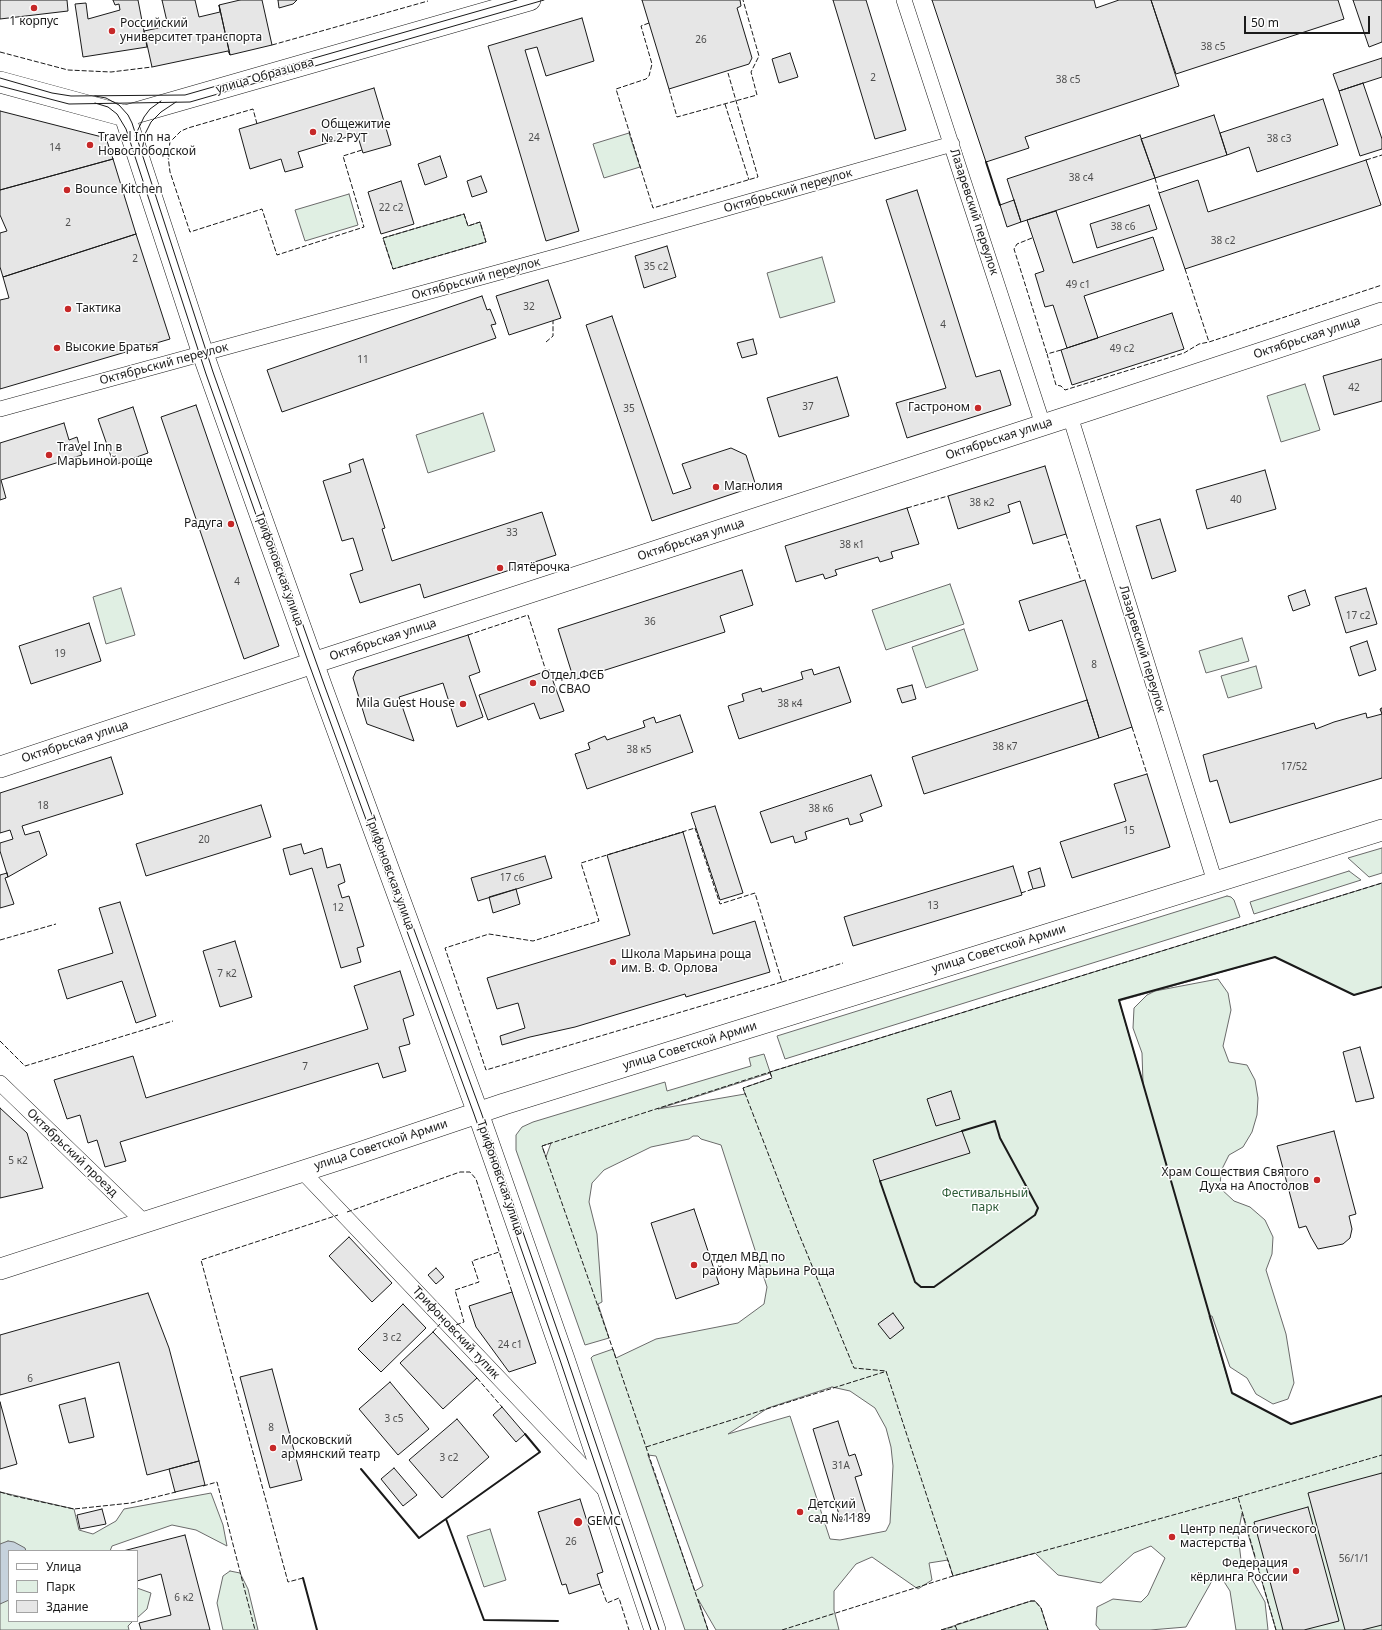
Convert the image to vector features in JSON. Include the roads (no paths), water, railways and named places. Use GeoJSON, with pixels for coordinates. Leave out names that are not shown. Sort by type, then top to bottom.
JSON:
{"type":"FeatureCollection","features":[{"type":"Feature","properties":{"kind":"street","name":"улица Образцова"},"geometry":{"type":"LineString","coordinates":[[124,116],[530,0]]}},
{"type":"Feature","properties":{"kind":"street","name":"Лазаревский переулок"},"geometry":{"type":"LineString","coordinates":[[904,0],[1043,425]]}},
{"type":"Feature","properties":{"kind":"street"},"geometry":{"type":"LineString","coordinates":[[0,82],[124,116]]}},
{"type":"Feature","properties":{"kind":"street","name":"Трифоновская улица"},"geometry":{"type":"LineString","coordinates":[[124,116],[203,354],[313,663],[478,1113],[655,1630]]}},
{"type":"Feature","properties":{"kind":"street","name":"Октябрьский переулок"},"geometry":{"type":"LineString","coordinates":[[0,409],[555,257],[952,144]]}},
{"type":"Feature","properties":{"kind":"street","name":"Октябрьская улица"},"geometry":{"type":"LineString","coordinates":[[0,767],[313,663],[765,517],[1382,313]]}},
{"type":"Feature","properties":{"kind":"street","name":"Лазаревский переулок"},"geometry":{"type":"LineString","coordinates":[[1070,416],[1215,882]]}},
{"type":"Feature","properties":{"kind":"street","name":"улица Советской Армии"},"geometry":{"type":"LineString","coordinates":[[0,1269],[478,1113],[1382,830]]}},
{"type":"Feature","properties":{"kind":"street","name":"Октябрьский проезд"},"geometry":{"type":"LineString","coordinates":[[0,1083],[144,1222]]}},
{"type":"Feature","properties":{"kind":"street","name":"Трифоновский тупик"},"geometry":{"type":"LineString","coordinates":[[302,1171],[609,1495]]}},
{"type":"Feature","properties":{"kind":"tram line"},"geometry":{"type":"LineString","coordinates":[[0,78],[52,93],[71,96],[185,95],[517,0]]}},
{"type":"Feature","properties":{"kind":"tram line"},"geometry":{"type":"LineString","coordinates":[[0,86],[69,104],[190,102],[544,0]]}},
{"type":"Feature","properties":{"kind":"tram line"},"geometry":{"type":"LineString","coordinates":[[95,96],[106,98],[119,105],[128,115],[132,123],[213,372],[325,687],[481,1112],[567,1358],[659,1630]]}},
{"type":"Feature","properties":{"kind":"tram line"},"geometry":{"type":"LineString","coordinates":[[135,136],[144,117],[150,109],[161,101]]}},
{"type":"Feature","properties":{"kind":"tram line"},"geometry":{"type":"LineString","coordinates":[[142,151],[145,134],[151,122],[161,112],[176,102]]}},
{"type":"Feature","properties":{"kind":"tram line"},"geometry":{"type":"LineString","coordinates":[[95,103],[108,107],[117,114],[126,129],[206,374],[309,664],[474,1114],[560,1360],[651,1630]]}},
{"type":"Feature","properties":{"kind":"place","name":"1 корпус"},"geometry":{"type":"Point","coordinates":[34,8]}},
{"type":"Feature","properties":{"kind":"place","name":"Российский университет транспорта"},"geometry":{"type":"Point","coordinates":[112,31]}},
{"type":"Feature","properties":{"kind":"place","name":"Общежитие № 2 РУТ"},"geometry":{"type":"Point","coordinates":[313,132]}},
{"type":"Feature","properties":{"kind":"place","name":"Travel Inn на Новослободской"},"geometry":{"type":"Point","coordinates":[90,145]}},
{"type":"Feature","properties":{"kind":"place","name":"Bounce Kitchen"},"geometry":{"type":"Point","coordinates":[67,190]}},
{"type":"Feature","properties":{"kind":"place","name":"Тактика"},"geometry":{"type":"Point","coordinates":[68,309]}},
{"type":"Feature","properties":{"kind":"place","name":"Высокие Братья"},"geometry":{"type":"Point","coordinates":[57,348]}},
{"type":"Feature","properties":{"kind":"place","name":"Гастроном"},"geometry":{"type":"Point","coordinates":[978,408]}},
{"type":"Feature","properties":{"kind":"place","name":"Travel Inn в Марьиной роще"},"geometry":{"type":"Point","coordinates":[49,455]}},
{"type":"Feature","properties":{"kind":"place","name":"Магнолия"},"geometry":{"type":"Point","coordinates":[716,487]}},
{"type":"Feature","properties":{"kind":"place","name":"Радуга"},"geometry":{"type":"Point","coordinates":[231,524]}},
{"type":"Feature","properties":{"kind":"place","name":"Пятёрочка"},"geometry":{"type":"Point","coordinates":[500,568]}},
{"type":"Feature","properties":{"kind":"place","name":"Отдел ФСБ по СВАО"},"geometry":{"type":"Point","coordinates":[533,683]}},
{"type":"Feature","properties":{"kind":"place","name":"Mila Guest House"},"geometry":{"type":"Point","coordinates":[463,704]}},
{"type":"Feature","properties":{"kind":"place","name":"Школа Марьина роща им. В. Ф. Орлова"},"geometry":{"type":"Point","coordinates":[613,962]}},
{"type":"Feature","properties":{"kind":"place","name":"Храм Сошествия Святого Духа на Апостолов"},"geometry":{"type":"Point","coordinates":[1317,1180]}},
{"type":"Feature","properties":{"kind":"place","name":"Отдел МВД по району Марьина Роща"},"geometry":{"type":"Point","coordinates":[694,1265]}},
{"type":"Feature","properties":{"kind":"place","name":"Московский армянский театр"},"geometry":{"type":"Point","coordinates":[273,1448]}},
{"type":"Feature","properties":{"kind":"place","name":"Детский сад №1189"},"geometry":{"type":"Point","coordinates":[800,1512]}},
{"type":"Feature","properties":{"kind":"place","name":"GEMC"},"geometry":{"type":"Point","coordinates":[578,1522]}},
{"type":"Feature","properties":{"kind":"place","name":"Центр педагогического мастерства"},"geometry":{"type":"Point","coordinates":[1172,1537]}},
{"type":"Feature","properties":{"kind":"place","name":"Федерация кёрлинга России"},"geometry":{"type":"Point","coordinates":[1296,1571]}},
{"type":"Feature","properties":{"kind":"park label","name":"Фестивальный парк"},"geometry":{"type":"Point","coordinates":[985,1201]}}]}
